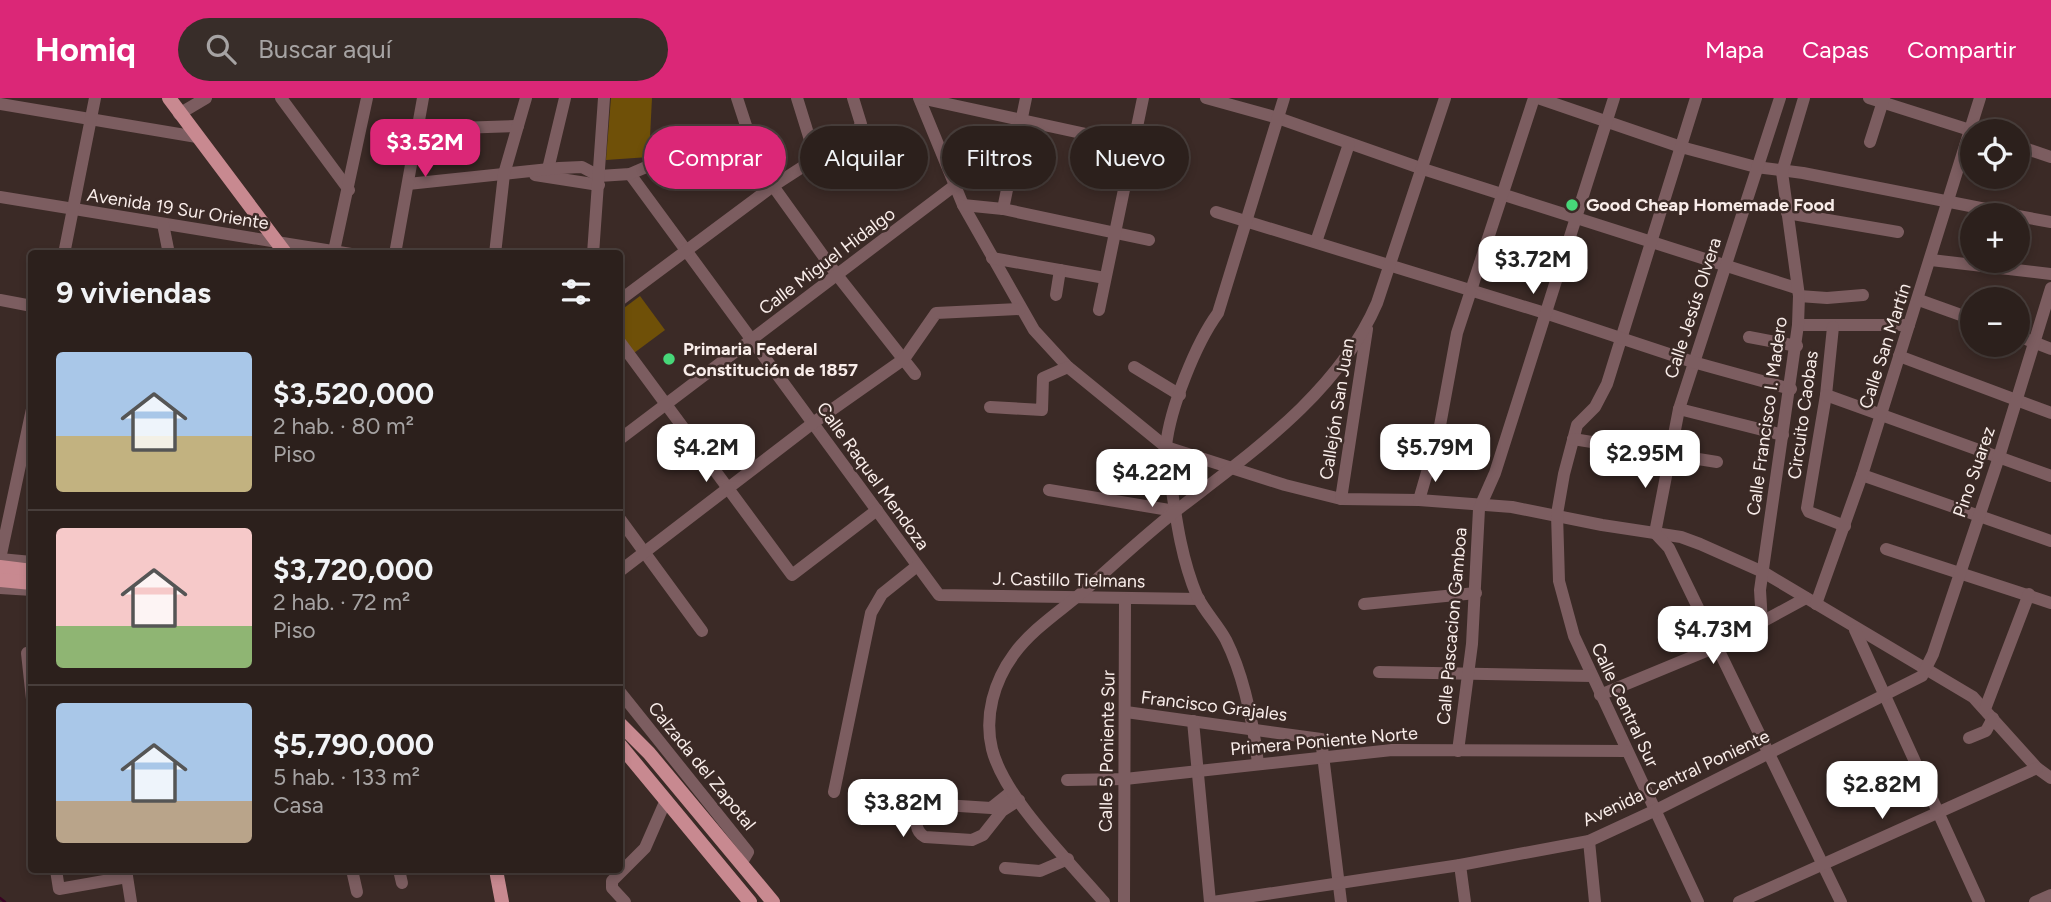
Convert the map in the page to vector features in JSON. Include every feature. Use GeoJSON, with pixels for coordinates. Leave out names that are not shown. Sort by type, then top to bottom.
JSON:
{"type":"FeatureCollection","features":[{"type":"Feature","properties":{"kind":"main road"},"geometry":{"type":"LineString","coordinates":[[169,98],[281,248]]}},
{"type":"Feature","properties":{"kind":"main road"},"geometry":{"type":"LineString","coordinates":[[0,567],[28,570]]}},
{"type":"Feature","properties":{"kind":"main road"},"geometry":{"type":"LineString","coordinates":[[0,580],[28,583]]}},
{"type":"Feature","properties":{"kind":"main road"},"geometry":{"type":"LineString","coordinates":[[623,727],[729,838],[741,864],[773,902]]}},
{"type":"Feature","properties":{"kind":"main road"},"geometry":{"type":"LineString","coordinates":[[623,751],[750,902]]}},
{"type":"Feature","properties":{"kind":"main road"},"geometry":{"type":"LineString","coordinates":[[497,873],[502,902]]}},
{"type":"Feature","properties":{"kind":"street"},"geometry":{"type":"LineString","coordinates":[[65,250],[95,98]]}},
{"type":"Feature","properties":{"kind":"street"},"geometry":{"type":"LineString","coordinates":[[179,114],[206,98]]}},
{"type":"Feature","properties":{"kind":"street"},"geometry":{"type":"LineString","coordinates":[[281,98],[348,190]]}},
{"type":"Feature","properties":{"kind":"street"},"geometry":{"type":"LineString","coordinates":[[334,250],[367,98]]}},
{"type":"Feature","properties":{"kind":"street"},"geometry":{"type":"LineString","coordinates":[[396,250],[423,98]]}},
{"type":"Feature","properties":{"kind":"street"},"geometry":{"type":"LineString","coordinates":[[495,250],[504,174],[526,98]]}},
{"type":"Feature","properties":{"kind":"street"},"geometry":{"type":"LineString","coordinates":[[548,169],[565,98]]}},
{"type":"Feature","properties":{"kind":"street"},"geometry":{"type":"LineString","coordinates":[[593,250],[604,98]]}},
{"type":"Feature","properties":{"kind":"street"},"geometry":{"type":"LineString","coordinates":[[737,98],[746,126]]}},
{"type":"Feature","properties":{"kind":"street"},"geometry":{"type":"LineString","coordinates":[[797,98],[806,126]]}},
{"type":"Feature","properties":{"kind":"street"},"geometry":{"type":"LineString","coordinates":[[853,98],[860,126]]}},
{"type":"Feature","properties":{"kind":"street"},"geometry":{"type":"LineString","coordinates":[[919,98],[1070,130]]}},
{"type":"Feature","properties":{"kind":"street"},"geometry":{"type":"LineString","coordinates":[[919,98],[942,156]]}},
{"type":"Feature","properties":{"kind":"street"},"geometry":{"type":"LineString","coordinates":[[1003,209],[1027,98]]}},
{"type":"Feature","properties":{"kind":"street"},"geometry":{"type":"LineString","coordinates":[[1136,126],[1143,98]]}},
{"type":"Feature","properties":{"kind":"street"},"geometry":{"type":"LineString","coordinates":[[1206,98],[1278,118],[1423,169],[1651,240],[1798,292],[1859,291]]}},
{"type":"Feature","properties":{"kind":"street"},"geometry":{"type":"LineString","coordinates":[[1258,763],[1254,729],[1230,649],[1199,599],[1185,562],[1166,447],[1180,394],[1210,324],[1218,313],[1284,98]]}},
{"type":"Feature","properties":{"kind":"street"},"geometry":{"type":"LineString","coordinates":[[1104,902],[1015,796],[996,764],[991,746],[992,700],[1005,666],[1016,650],[1175,512],[1231,468],[1330,379],[1368,325],[1391,265],[1445,98]]}},
{"type":"Feature","properties":{"kind":"street"},"geometry":{"type":"LineString","coordinates":[[1419,499],[1439,431],[1457,333],[1536,98],[1681,147],[1756,167],[1803,173],[1960,204]]}},
{"type":"Feature","properties":{"kind":"street","name":"Calle Pascacion Gamboa"},"geometry":{"type":"LineString","coordinates":[[1458,751],[1476,593],[1479,509],[1483,505],[1614,98]]}},
{"type":"Feature","properties":{"kind":"street"},"geometry":{"type":"LineString","coordinates":[[1696,98],[1606,384],[1595,407],[1577,425],[1573,439],[1668,452],[1717,462]]}},
{"type":"Feature","properties":{"kind":"street","name":"Calle Jesús Olvera"},"geometry":{"type":"LineString","coordinates":[[1655,533],[1668,452],[1679,409],[1780,98]]}},
{"type":"Feature","properties":{"kind":"street"},"geometry":{"type":"LineString","coordinates":[[1782,172],[1804,98]]}},
{"type":"Feature","properties":{"kind":"street"},"geometry":{"type":"LineString","coordinates":[[1869,98],[1884,100],[1960,127]]}},
{"type":"Feature","properties":{"kind":"street","name":"Calle San Martín"},"geometry":{"type":"LineString","coordinates":[[1975,119],[1980,98]]}},
{"type":"Feature","properties":{"kind":"street"},"geometry":{"type":"LineString","coordinates":[[1870,142],[1884,100]]}},
{"type":"Feature","properties":{"kind":"street"},"geometry":{"type":"LineString","coordinates":[[0,104],[197,137]]}},
{"type":"Feature","properties":{"kind":"street"},"geometry":{"type":"LineString","coordinates":[[457,128],[518,126]]}},
{"type":"Feature","properties":{"kind":"street"},"geometry":{"type":"LineString","coordinates":[[1316,242],[1349,144]]}},
{"type":"Feature","properties":{"kind":"street"},"geometry":{"type":"LineString","coordinates":[[2030,150],[2051,157]]}},
{"type":"Feature","properties":{"kind":"street"},"geometry":{"type":"LineString","coordinates":[[408,184],[582,167],[599,181]]}},
{"type":"Feature","properties":{"kind":"street"},"geometry":{"type":"LineString","coordinates":[[524,173],[599,181],[644,168]]}},
{"type":"Feature","properties":{"kind":"street","name":"Calle San Martín"},"geometry":{"type":"LineString","coordinates":[[1811,601],[1845,526],[1960,168]]}},
{"type":"Feature","properties":{"kind":"street","name":"Calle Francisco I. Madero"},"geometry":{"type":"LineString","coordinates":[[1762,623],[1760,590],[1791,389],[1798,325],[1798,292],[1782,172]]}},
{"type":"Feature","properties":{"kind":"street","name":"Calle Raquel Mendoza"},"geometry":{"type":"LineString","coordinates":[[631,174],[939,595]]}},
{"type":"Feature","properties":{"kind":"street"},"geometry":{"type":"LineString","coordinates":[[623,298],[769,189]]}},
{"type":"Feature","properties":{"kind":"street"},"geometry":{"type":"LineString","coordinates":[[775,189],[837,275],[915,374]]}},
{"type":"Feature","properties":{"kind":"street","name":"Calle Miguel Hidalgo"},"geometry":{"type":"LineString","coordinates":[[623,437],[950,189]]}},
{"type":"Feature","properties":{"kind":"street"},"geometry":{"type":"LineString","coordinates":[[955,189],[1020,309],[1045,344],[1068,367],[1166,447],[1341,499],[1419,499],[1483,505],[1557,514],[1602,525],[1691,540],[1763,572],[1855,629],[1928,668],[1989,713],[2037,768],[2051,778]]}},
{"type":"Feature","properties":{"kind":"street"},"geometry":{"type":"LineString","coordinates":[[1099,310],[1123,189]]}},
{"type":"Feature","properties":{"kind":"street","name":"Avenida 19 Sur Oriente"},"geometry":{"type":"LineString","coordinates":[[0,197],[163,224],[281,248],[316,250]]}},
{"type":"Feature","properties":{"kind":"street"},"geometry":{"type":"LineString","coordinates":[[963,205],[1003,209],[1149,240]]}},
{"type":"Feature","properties":{"kind":"street"},"geometry":{"type":"LineString","coordinates":[[1216,212],[1545,313],[1693,362],[1791,389]]}},
{"type":"Feature","properties":{"kind":"street"},"geometry":{"type":"LineString","coordinates":[[1787,214],[1898,232]]}},
{"type":"Feature","properties":{"kind":"street"},"geometry":{"type":"LineString","coordinates":[[2030,218],[2051,222]]}},
{"type":"Feature","properties":{"kind":"street"},"geometry":{"type":"LineString","coordinates":[[163,224],[168,250]]}},
{"type":"Feature","properties":{"kind":"street"},"geometry":{"type":"LineString","coordinates":[[992,258],[1105,278]]}},
{"type":"Feature","properties":{"kind":"street"},"geometry":{"type":"LineString","coordinates":[[1931,260],[2051,274]]}},
{"type":"Feature","properties":{"kind":"street"},"geometry":{"type":"LineString","coordinates":[[1056,295],[1060,270]]}},
{"type":"Feature","properties":{"kind":"street","name":"Pino Suarez"},"geometry":{"type":"LineString","coordinates":[[1928,668],[1958,571],[1999,457],[2032,342],[2051,288]]}},
{"type":"Feature","properties":{"kind":"street"},"geometry":{"type":"LineString","coordinates":[[0,300],[28,305]]}},
{"type":"Feature","properties":{"kind":"street"},"geometry":{"type":"LineString","coordinates":[[1919,300],[1960,315]]}},
{"type":"Feature","properties":{"kind":"street"},"geometry":{"type":"LineString","coordinates":[[623,569],[813,423],[904,359],[936,313],[1020,309]]}},
{"type":"Feature","properties":{"kind":"street","name":"Callejón San Juan"},"geometry":{"type":"LineString","coordinates":[[1341,499],[1368,325]]}},
{"type":"Feature","properties":{"kind":"street"},"geometry":{"type":"LineString","coordinates":[[1798,325],[1909,325]]}},
{"type":"Feature","properties":{"kind":"street","name":"Circuito Caobas"},"geometry":{"type":"LineString","coordinates":[[1833,327],[1826,395],[1807,508],[1809,512],[1845,526]]}},
{"type":"Feature","properties":{"kind":"street"},"geometry":{"type":"LineString","coordinates":[[1749,337],[1797,346]]}},
{"type":"Feature","properties":{"kind":"street"},"geometry":{"type":"LineString","coordinates":[[2032,342],[2051,349]]}},
{"type":"Feature","properties":{"kind":"street"},"geometry":{"type":"LineString","coordinates":[[623,346],[792,575],[877,510]]}},
{"type":"Feature","properties":{"kind":"street"},"geometry":{"type":"LineString","coordinates":[[1899,356],[2051,413]]}},
{"type":"Feature","properties":{"kind":"street"},"geometry":{"type":"LineString","coordinates":[[990,407],[1042,410],[1043,378],[1068,367]]}},
{"type":"Feature","properties":{"kind":"street"},"geometry":{"type":"LineString","coordinates":[[1133,367],[1180,394]]}},
{"type":"Feature","properties":{"kind":"street"},"geometry":{"type":"LineString","coordinates":[[1826,395],[2051,476]]}},
{"type":"Feature","properties":{"kind":"street"},"geometry":{"type":"LineString","coordinates":[[1679,409],[1783,435]]}},
{"type":"Feature","properties":{"kind":"street"},"geometry":{"type":"LineString","coordinates":[[28,427],[0,559],[28,562]]}},
{"type":"Feature","properties":{"kind":"street","name":"Calle Central Sur"},"geometry":{"type":"LineString","coordinates":[[1573,439],[1557,514],[1559,581],[1564,606],[1592,676],[1698,902]]}},
{"type":"Feature","properties":{"kind":"street"},"geometry":{"type":"LineString","coordinates":[[1862,475],[2051,541]]}},
{"type":"Feature","properties":{"kind":"street"},"geometry":{"type":"LineString","coordinates":[[0,488],[14,492]]}},
{"type":"Feature","properties":{"kind":"street"},"geometry":{"type":"LineString","coordinates":[[1049,490],[1175,512]]}},
{"type":"Feature","properties":{"kind":"street"},"geometry":{"type":"LineString","coordinates":[[623,523],[702,631]]}},
{"type":"Feature","properties":{"kind":"street"},"geometry":{"type":"LineString","coordinates":[[1655,533],[1669,548],[1841,902]]}},
{"type":"Feature","properties":{"kind":"street"},"geometry":{"type":"LineString","coordinates":[[1886,549],[2051,603]]}},
{"type":"Feature","properties":{"kind":"street"},"geometry":{"type":"LineString","coordinates":[[834,792],[870,613],[882,594],[917,566]]}},
{"type":"Feature","properties":{"kind":"street"},"geometry":{"type":"LineString","coordinates":[[0,587],[28,590]]}},
{"type":"Feature","properties":{"kind":"street"},"geometry":{"type":"LineString","coordinates":[[1364,604],[1476,593]]}},
{"type":"Feature","properties":{"kind":"street"},"geometry":{"type":"LineString","coordinates":[[1969,738],[1986,731],[1989,713],[2029,594]]}},
{"type":"Feature","properties":{"kind":"street","name":"J. Castillo Tielmans"},"geometry":{"type":"LineString","coordinates":[[939,595],[1199,599]]}},
{"type":"Feature","properties":{"kind":"street","name":"Calle 5 Poniente Sur"},"geometry":{"type":"LineString","coordinates":[[1124,902],[1125,599]]}},
{"type":"Feature","properties":{"kind":"street"},"geometry":{"type":"LineString","coordinates":[[1601,695],[1716,647],[1811,601]]}},
{"type":"Feature","properties":{"kind":"street"},"geometry":{"type":"LineString","coordinates":[[1855,629],[1979,902]]}},
{"type":"Feature","properties":{"kind":"street","name":"Avenida Central Poniente"},"geometry":{"type":"LineString","coordinates":[[1212,902],[1460,865],[1589,841],[1885,695],[1922,676],[1928,668]]}},
{"type":"Feature","properties":{"kind":"street"},"geometry":{"type":"LineString","coordinates":[[1379,672],[1592,676]]}},
{"type":"Feature","properties":{"kind":"street","name":"Calzada del Zapotal"},"geometry":{"type":"LineString","coordinates":[[623,696],[729,838]]}},
{"type":"Feature","properties":{"kind":"street","name":"Francisco Grajales"},"geometry":{"type":"LineString","coordinates":[[1126,712],[1317,737],[1321,739],[1323,758]]}},
{"type":"Feature","properties":{"kind":"street"},"geometry":{"type":"LineString","coordinates":[[623,721],[649,753]]}},
{"type":"Feature","properties":{"kind":"street"},"geometry":{"type":"LineString","coordinates":[[1193,721],[1212,902]]}},
{"type":"Feature","properties":{"kind":"street","name":"Primera Poniente Norte"},"geometry":{"type":"LineString","coordinates":[[1067,779],[1125,779],[1392,750],[1626,751]]}},
{"type":"Feature","properties":{"kind":"street"},"geometry":{"type":"LineString","coordinates":[[1323,758],[1341,902]]}},
{"type":"Feature","properties":{"kind":"street"},"geometry":{"type":"LineString","coordinates":[[1739,902],[2037,768]]}},
{"type":"Feature","properties":{"kind":"street"},"geometry":{"type":"LineString","coordinates":[[1015,796],[984,835],[972,840],[925,837],[919,834],[916,825],[918,809],[928,804],[991,808],[1015,796]]}},
{"type":"Feature","properties":{"kind":"street"},"geometry":{"type":"LineString","coordinates":[[623,872],[645,848],[666,800]]}},
{"type":"Feature","properties":{"kind":"street"},"geometry":{"type":"LineString","coordinates":[[1589,841],[1595,902]]}},
{"type":"Feature","properties":{"kind":"street"},"geometry":{"type":"LineString","coordinates":[[1005,868],[1040,871],[1068,859]]}},
{"type":"Feature","properties":{"kind":"street"},"geometry":{"type":"LineString","coordinates":[[1460,865],[1465,902]]}},
{"type":"Feature","properties":{"kind":"street"},"geometry":{"type":"LineString","coordinates":[[56,873],[59,890],[127,874],[131,902]]}},
{"type":"Feature","properties":{"kind":"street"},"geometry":{"type":"LineString","coordinates":[[353,873],[357,892]]}},
{"type":"Feature","properties":{"kind":"street"},"geometry":{"type":"LineString","coordinates":[[400,873],[402,883]]}},
{"type":"Feature","properties":{"kind":"street"},"geometry":{"type":"LineString","coordinates":[[622,873],[611,885],[625,902]]}},
{"type":"Feature","properties":{"kind":"street"},"geometry":{"type":"LineString","coordinates":[[2035,902],[2051,895]]}},
{"type":"Feature","properties":{"kind":"shaded area"},"geometry":{"type":"Polygon","coordinates":[[[611,98],[652,98],[651,126],[644,126],[644,157],[606,160],[611,98]]]}},
{"type":"Feature","properties":{"kind":"shaded area"},"geometry":{"type":"Polygon","coordinates":[[[640,296],[665,330],[634,353],[623,338],[623,309],[640,296]]]}},
{"type":"Feature","properties":{"kind":"waterway"},"geometry":{"type":"LineString","coordinates":[[0,898],[5,902]]}},
{"type":"Feature","properties":{"kind":"place","name":"Good Cheap Homemade Food"},"geometry":{"type":"Point","coordinates":[1572,205]}},
{"type":"Feature","properties":{"kind":"place","name":"Primaria Federal Constitución de 1857"},"geometry":{"type":"Point","coordinates":[669,359]}}]}
